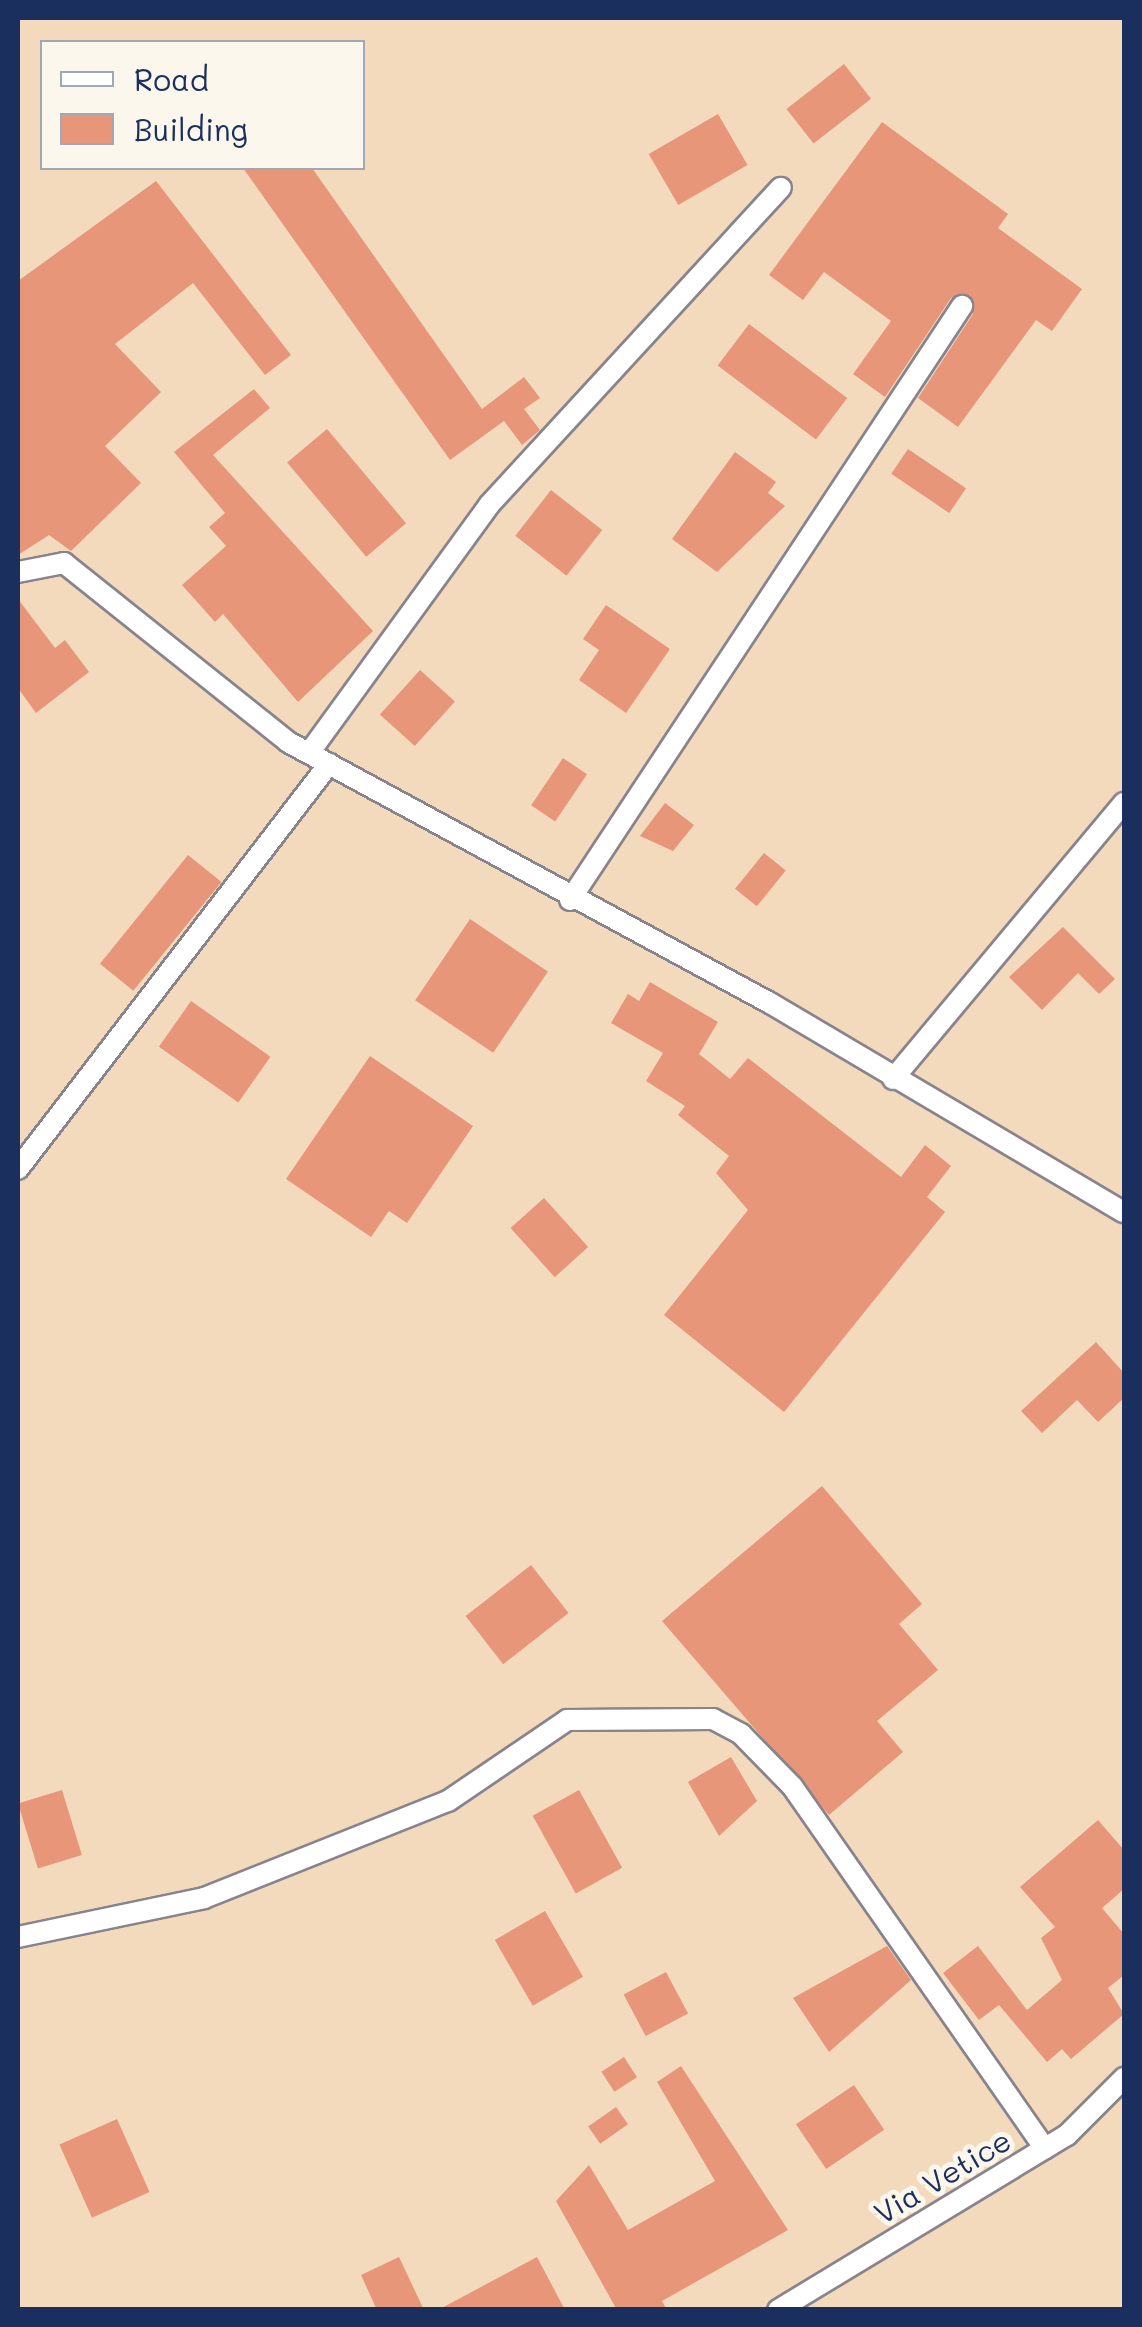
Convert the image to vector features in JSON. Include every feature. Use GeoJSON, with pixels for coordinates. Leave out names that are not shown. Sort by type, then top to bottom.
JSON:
{"type":"FeatureCollection","features":[{"type":"Feature","properties":{"kind":"street"},"geometry":{"type":"LineString","coordinates":[[310,754],[489,505],[782,188]]}},
{"type":"Feature","properties":{"kind":"street"},"geometry":{"type":"LineString","coordinates":[[570,900],[962,306]]}},
{"type":"Feature","properties":{"kind":"street"},"geometry":{"type":"LineString","coordinates":[[18,572],[64,564],[310,754],[893,1078],[1124,1212]]}},
{"type":"Feature","properties":{"kind":"street"},"geometry":{"type":"LineString","coordinates":[[18,1169],[329,764]]}},
{"type":"Feature","properties":{"kind":"street"},"geometry":{"type":"LineString","coordinates":[[893,1078],[1124,804]]}},
{"type":"Feature","properties":{"kind":"street"},"geometry":{"type":"LineString","coordinates":[[18,1938],[204,1898],[431,1808],[567,1720],[713,1720],[741,1734],[792,1786],[1045,2148]]}},
{"type":"Feature","properties":{"kind":"street","name":"Via Vetice"},"geometry":{"type":"LineString","coordinates":[[778,2310],[1045,2148],[1124,2078]]}},
{"type":"Feature","properties":{"kind":"building"},"geometry":{"type":"Polygon","coordinates":[[[844,64],[871,99],[814,144],[786,109],[844,64]]]}},
{"type":"Feature","properties":{"kind":"building"},"geometry":{"type":"Polygon","coordinates":[[[718,114],[748,165],[678,205],[649,154],[718,114]]]}},
{"type":"Feature","properties":{"kind":"building"},"geometry":{"type":"Polygon","coordinates":[[[882,122],[1008,214],[998,228],[1082,289],[1052,331],[1036,320],[958,427],[918,398],[973,314],[970,295],[951,298],[885,397],[853,374],[891,321],[824,272],[803,300],[769,275],[882,122]]]}},
{"type":"Feature","properties":{"kind":"building"},"geometry":{"type":"Polygon","coordinates":[[[244,170],[313,170],[482,409],[524,377],[540,398],[524,409],[540,430],[522,445],[504,421],[450,460],[244,170]]]}},
{"type":"Feature","properties":{"kind":"building"},"geometry":{"type":"Polygon","coordinates":[[[156,181],[291,355],[265,375],[193,283],[115,344],[161,392],[105,446],[141,483],[71,551],[49,535],[18,555],[18,281],[156,181]]]}},
{"type":"Feature","properties":{"kind":"building"},"geometry":{"type":"Polygon","coordinates":[[[749,324],[847,398],[816,440],[718,366],[749,324]]]}},
{"type":"Feature","properties":{"kind":"building"},"geometry":{"type":"Polygon","coordinates":[[[254,389],[270,408],[213,455],[373,631],[298,702],[223,614],[215,622],[182,585],[226,546],[209,527],[225,513],[174,452],[254,389]]]}},
{"type":"Feature","properties":{"kind":"building"},"geometry":{"type":"Polygon","coordinates":[[[327,429],[406,523],[366,557],[287,462],[327,429]]]}},
{"type":"Feature","properties":{"kind":"building"},"geometry":{"type":"Polygon","coordinates":[[[908,449],[966,488],[949,513],[891,474],[908,449]]]}},
{"type":"Feature","properties":{"kind":"building"},"geometry":{"type":"Polygon","coordinates":[[[735,452],[776,482],[768,493],[785,506],[717,572],[672,539],[735,452]]]}},
{"type":"Feature","properties":{"kind":"building"},"geometry":{"type":"Polygon","coordinates":[[[551,490],[602,530],[567,576],[515,536],[551,490]]]}},
{"type":"Feature","properties":{"kind":"building"},"geometry":{"type":"Polygon","coordinates":[[[18,599],[55,648],[65,640],[89,672],[36,713],[18,688],[18,599]]]}},
{"type":"Feature","properties":{"kind":"building"},"geometry":{"type":"Polygon","coordinates":[[[606,605],[670,649],[626,713],[579,680],[599,650],[583,639],[606,605]]]}},
{"type":"Feature","properties":{"kind":"building"},"geometry":{"type":"Polygon","coordinates":[[[420,670],[455,701],[415,746],[380,715],[420,670]]]}},
{"type":"Feature","properties":{"kind":"building"},"geometry":{"type":"Polygon","coordinates":[[[563,758],[587,774],[555,821],[531,805],[563,758]]]}},
{"type":"Feature","properties":{"kind":"building"},"geometry":{"type":"Polygon","coordinates":[[[665,803],[694,825],[673,851],[640,836],[665,803]]]}},
{"type":"Feature","properties":{"kind":"building"},"geometry":{"type":"Polygon","coordinates":[[[764,853],[786,871],[757,906],[735,889],[764,853]]]}},
{"type":"Feature","properties":{"kind":"building"},"geometry":{"type":"Polygon","coordinates":[[[188,855],[221,882],[133,991],[100,964],[188,855]]]}},
{"type":"Feature","properties":{"kind":"building"},"geometry":{"type":"Polygon","coordinates":[[[470,919],[548,972],[493,1053],[415,1000],[470,919]]]}},
{"type":"Feature","properties":{"kind":"building"},"geometry":{"type":"Polygon","coordinates":[[[1063,927],[1115,979],[1099,994],[1078,973],[1042,1010],[1009,977],[1063,927]]]}},
{"type":"Feature","properties":{"kind":"building"},"geometry":{"type":"Polygon","coordinates":[[[650,982],[718,1022],[699,1054],[730,1079],[748,1058],[901,1177],[925,1145],[951,1166],[927,1197],[945,1212],[784,1412],[664,1315],[748,1210],[716,1173],[729,1156],[678,1115],[685,1106],[646,1081],[663,1053],[611,1023],[628,994],[639,1001],[650,982]]]}},
{"type":"Feature","properties":{"kind":"building"},"geometry":{"type":"Polygon","coordinates":[[[191,1001],[270,1057],[238,1103],[159,1047],[191,1001]]]}},
{"type":"Feature","properties":{"kind":"building"},"geometry":{"type":"Polygon","coordinates":[[[370,1056],[473,1126],[407,1223],[389,1211],[371,1237],[286,1179],[370,1056]]]}},
{"type":"Feature","properties":{"kind":"building"},"geometry":{"type":"Polygon","coordinates":[[[544,1198],[588,1247],[555,1277],[511,1228],[544,1198]]]}},
{"type":"Feature","properties":{"kind":"building"},"geometry":{"type":"Polygon","coordinates":[[[1096,1342],[1124,1373],[1124,1398],[1098,1422],[1077,1400],[1042,1433],[1021,1411],[1096,1342]]]}},
{"type":"Feature","properties":{"kind":"building"},"geometry":{"type":"Polygon","coordinates":[[[822,1486],[922,1604],[899,1624],[938,1670],[877,1721],[903,1752],[829,1815],[662,1621],[822,1486]]]}},
{"type":"Feature","properties":{"kind":"building"},"geometry":{"type":"Polygon","coordinates":[[[531,1565],[569,1613],[503,1664],[466,1616],[531,1565]]]}},
{"type":"Feature","properties":{"kind":"building"},"geometry":{"type":"Polygon","coordinates":[[[731,1757],[757,1801],[719,1836],[688,1782],[731,1757]]]}},
{"type":"Feature","properties":{"kind":"building"},"geometry":{"type":"Polygon","coordinates":[[[62,1790],[82,1855],[38,1868],[18,1803],[62,1790]]]}},
{"type":"Feature","properties":{"kind":"building"},"geometry":{"type":"Polygon","coordinates":[[[579,1790],[622,1868],[576,1894],[533,1816],[579,1790]]]}},
{"type":"Feature","properties":{"kind":"building"},"geometry":{"type":"Polygon","coordinates":[[[1098,1820],[1124,1850],[1124,1889],[1102,1908],[1124,1934],[1124,1975],[1108,1988],[1124,2014],[1071,2059],[1062,2049],[1047,2062],[999,2005],[979,2020],[943,1973],[978,1946],[1027,2010],[1062,1980],[1041,1938],[1055,1927],[1020,1887],[1098,1820]]]}},
{"type":"Feature","properties":{"kind":"building"},"geometry":{"type":"Polygon","coordinates":[[[545,1911],[583,1977],[533,2006],[495,1940],[545,1911]]]}},
{"type":"Feature","properties":{"kind":"building"},"geometry":{"type":"Polygon","coordinates":[[[887,1946],[911,1980],[829,2052],[793,1998],[887,1946]]]}},
{"type":"Feature","properties":{"kind":"building"},"geometry":{"type":"Polygon","coordinates":[[[666,1972],[688,2013],[646,2036],[624,1995],[666,1972]]]}},
{"type":"Feature","properties":{"kind":"building"},"geometry":{"type":"Polygon","coordinates":[[[624,2057],[637,2077],[614,2092],[601,2072],[624,2057]]]}},
{"type":"Feature","properties":{"kind":"building"},"geometry":{"type":"Polygon","coordinates":[[[681,2066],[788,2230],[662,2301],[667,2310],[617,2310],[556,2201],[589,2165],[628,2230],[715,2181],[657,2082],[681,2066]]]}},
{"type":"Feature","properties":{"kind":"building"},"geometry":{"type":"Polygon","coordinates":[[[854,2085],[884,2130],[826,2169],[796,2124],[854,2085]]]}},
{"type":"Feature","properties":{"kind":"building"},"geometry":{"type":"Polygon","coordinates":[[[616,2107],[628,2124],[600,2144],[588,2127],[616,2107]]]}},
{"type":"Feature","properties":{"kind":"building"},"geometry":{"type":"Polygon","coordinates":[[[117,2119],[150,2192],[92,2218],[59,2145],[117,2119]]]}},
{"type":"Feature","properties":{"kind":"building"},"geometry":{"type":"Polygon","coordinates":[[[399,2257],[424,2310],[377,2310],[361,2275],[399,2257]]]}},
{"type":"Feature","properties":{"kind":"building"},"geometry":{"type":"Polygon","coordinates":[[[537,2257],[565,2310],[438,2310],[537,2257]]]}}]}
